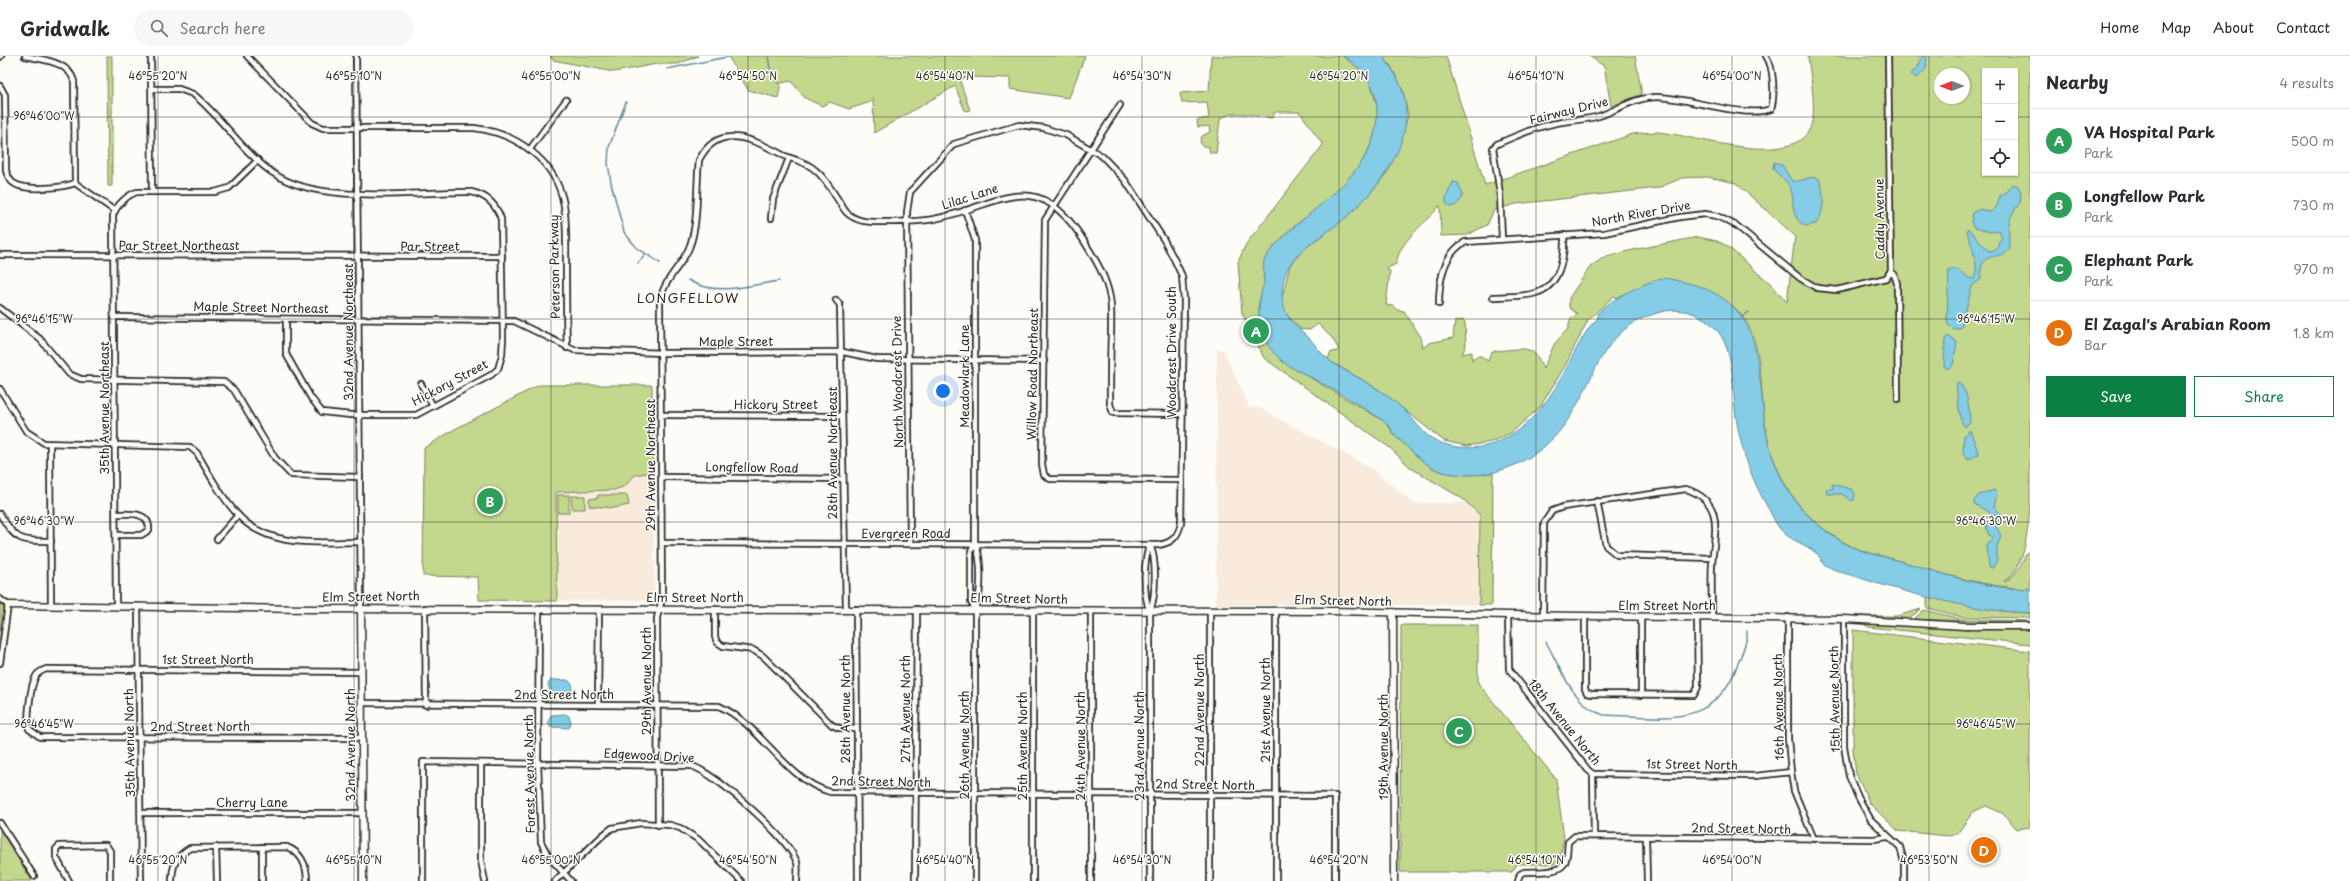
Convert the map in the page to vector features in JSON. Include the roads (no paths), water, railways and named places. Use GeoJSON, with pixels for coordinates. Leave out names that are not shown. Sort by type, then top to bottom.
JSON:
{"type":"FeatureCollection","features":[{"type":"Feature","properties":{"kind":"street"},"geometry":{"type":"LineString","coordinates":[[25,56],[62,66],[72,75],[75,183]]}},
{"type":"Feature","properties":{"kind":"street"},"geometry":{"type":"LineString","coordinates":[[151,56],[152,192]]}},
{"type":"Feature","properties":{"kind":"street","name":"32nd Avenue Northeast"},"geometry":{"type":"LineString","coordinates":[[356,56],[358,129],[361,608]]}},
{"type":"Feature","properties":{"kind":"street","name":"Fairway Drive"},"geometry":{"type":"LineString","coordinates":[[1502,239],[1500,194],[1493,148],[1497,144],[1539,127],[1598,116],[1628,103],[1647,98],[1669,98],[1731,109],[1766,111],[1771,109],[1774,102],[1770,68],[1766,56]]}},
{"type":"Feature","properties":{"kind":"street","name":"Caddy Avenue"},"geometry":{"type":"LineString","coordinates":[[1888,56],[1891,270],[1889,274],[1894,274],[1897,283],[1898,399]]}},
{"type":"Feature","properties":{"kind":"street","name":"Peterson Parkway"},"geometry":{"type":"LineString","coordinates":[[249,57],[312,123],[329,129],[474,128],[491,130],[516,140],[530,148],[552,174],[564,204],[567,348]]}},
{"type":"Feature","properties":{"kind":"street"},"geometry":{"type":"LineString","coordinates":[[0,86],[5,95],[6,171],[9,178],[14,184],[22,187],[64,187],[75,183]]}},
{"type":"Feature","properties":{"kind":"street"},"geometry":{"type":"LineString","coordinates":[[152,89],[179,88],[193,94],[272,173],[296,186],[330,193],[461,192],[479,194],[490,200],[499,212],[501,219],[503,321]]}},
{"type":"Feature","properties":{"kind":"street"},"geometry":{"type":"LineString","coordinates":[[530,148],[566,100]]}},
{"type":"Feature","properties":{"kind":"street"},"geometry":{"type":"LineString","coordinates":[[1091,148],[1120,105]]}},
{"type":"Feature","properties":{"kind":"street","name":"Woodcrest Drive South"},"geometry":{"type":"LineString","coordinates":[[907,222],[910,192],[954,144],[1019,125],[1044,128],[1066,135],[1091,148],[1102,156],[1124,180],[1164,240],[1182,276],[1184,300],[1180,531],[1170,542],[1150,545]]}},
{"type":"Feature","properties":{"kind":"street","name":"Lilac Lane"},"geometry":{"type":"LineString","coordinates":[[660,320],[661,292],[666,282],[684,259],[693,238],[699,160],[703,152],[716,141],[727,136],[751,140],[789,158],[808,165],[818,174],[851,216],[867,222],[907,222],[934,219],[1012,195],[1038,198],[1053,206],[1076,228],[1100,266],[1108,288],[1111,309],[1110,404],[1113,413],[1182,414]]}},
{"type":"Feature","properties":{"kind":"street","name":"Willow Road Northeast"},"geometry":{"type":"LineString","coordinates":[[1091,148],[1045,220],[1042,464],[1044,475],[1050,479],[1181,480]]}},
{"type":"Feature","properties":{"kind":"street"},"geometry":{"type":"LineString","coordinates":[[771,218],[773,199],[789,158]]}},
{"type":"Feature","properties":{"kind":"street"},"geometry":{"type":"LineString","coordinates":[[75,183],[115,211],[132,194],[152,192],[216,192],[229,188],[258,160]]}},
{"type":"Feature","properties":{"kind":"street","name":"Meadowlark Lane"},"geometry":{"type":"LineString","coordinates":[[965,210],[975,240],[975,544],[979,552],[979,602],[975,609]]}},
{"type":"Feature","properties":{"kind":"street","name":"35th Avenue Northeast"},"geometry":{"type":"LineString","coordinates":[[115,211],[113,256],[116,605]]}},
{"type":"Feature","properties":{"kind":"street","name":"North River Drive"},"geometry":{"type":"LineString","coordinates":[[1439,304],[1441,277],[1459,246],[1472,241],[1614,232],[1680,217],[1705,214],[1717,216],[1737,226],[1800,278],[1817,288],[1837,290],[1886,278],[1889,274]]}},
{"type":"Feature","properties":{"kind":"street","name":"North Woodcrest Drive"},"geometry":{"type":"LineString","coordinates":[[907,222],[910,543]]}},
{"type":"Feature","properties":{"kind":"street"},"geometry":{"type":"LineString","coordinates":[[1493,297],[1529,295],[1545,288],[1562,267],[1565,250],[1564,236]]}},
{"type":"Feature","properties":{"kind":"street","name":"Par Street Northeast"},"geometry":{"type":"LineString","coordinates":[[0,255],[359,257]]}},
{"type":"Feature","properties":{"kind":"street","name":"Par Street"},"geometry":{"type":"LineString","coordinates":[[359,257],[502,256]]}},
{"type":"Feature","properties":{"kind":"street","name":"28th Avenue Northeast"},"geometry":{"type":"LineString","coordinates":[[836,300],[840,305],[843,352],[842,416],[846,609]]}},
{"type":"Feature","properties":{"kind":"street"},"geometry":{"type":"LineString","coordinates":[[0,308],[40,339],[69,374],[81,380],[114,382],[224,382],[234,390],[275,458],[291,475],[360,477]]}},
{"type":"Feature","properties":{"kind":"street","name":"Maple Street Northeast"},"geometry":{"type":"LineString","coordinates":[[114,317],[503,321]]}},
{"type":"Feature","properties":{"kind":"street","name":"Hickory Street"},"geometry":{"type":"LineString","coordinates":[[286,319],[286,354],[318,408],[327,414],[416,415],[491,375],[498,369],[502,355],[503,321]]}},
{"type":"Feature","properties":{"kind":"street","name":"29th Avenue Northeast"},"geometry":{"type":"LineString","coordinates":[[659,609],[662,599],[660,320]]}},
{"type":"Feature","properties":{"kind":"street","name":"Maple Street"},"geometry":{"type":"LineString","coordinates":[[503,321],[514,321],[567,348],[574,350],[660,352],[843,352],[877,359],[975,361]]}},
{"type":"Feature","properties":{"kind":"street"},"geometry":{"type":"LineString","coordinates":[[975,361],[1044,361]]}},
{"type":"Feature","properties":{"kind":"street"},"geometry":{"type":"LineString","coordinates":[[421,384],[432,406]]}},
{"type":"Feature","properties":{"kind":"street"},"geometry":{"type":"LineString","coordinates":[[0,389],[26,431],[39,441],[50,445],[190,448],[197,453],[238,515],[265,535],[292,541],[361,542]]}},
{"type":"Feature","properties":{"kind":"street","name":"Hickory Street"},"geometry":{"type":"LineString","coordinates":[[661,414],[842,416]]}},
{"type":"Feature","properties":{"kind":"street"},"geometry":{"type":"LineString","coordinates":[[50,445],[51,606]]}},
{"type":"Feature","properties":{"kind":"street","name":"Longfellow Road"},"geometry":{"type":"LineString","coordinates":[[662,477],[843,479]]}},
{"type":"Feature","properties":{"kind":"street"},"geometry":{"type":"LineString","coordinates":[[1543,615],[1544,531],[1547,516],[1557,508],[1676,489],[1694,492],[1708,502],[1715,518],[1712,558],[1712,617]]}},
{"type":"Feature","properties":{"kind":"street"},"geometry":{"type":"LineString","coordinates":[[1597,502],[1606,546],[1617,555],[1712,558]]}},
{"type":"Feature","properties":{"kind":"street"},"geometry":{"type":"LineString","coordinates":[[0,514],[9,530],[20,539],[51,541]]}},
{"type":"Feature","properties":{"kind":"street"},"geometry":{"type":"LineString","coordinates":[[116,514],[143,515],[148,520],[150,525],[149,530],[141,535],[116,535]]}},
{"type":"Feature","properties":{"kind":"street"},"geometry":{"type":"LineString","coordinates":[[217,539],[238,515]]}},
{"type":"Feature","properties":{"kind":"street","name":"Evergreen Road"},"geometry":{"type":"LineString","coordinates":[[662,543],[1150,545]]}},
{"type":"Feature","properties":{"kind":"street","name":"Meadowlark Lane"},"geometry":{"type":"LineString","coordinates":[[975,544],[971,551],[971,602],[975,609]]}},
{"type":"Feature","properties":{"kind":"street"},"geometry":{"type":"LineString","coordinates":[[1150,545],[1154,553],[1153,602],[1150,610]]}},
{"type":"Feature","properties":{"kind":"street"},"geometry":{"type":"LineString","coordinates":[[1150,545],[1146,553],[1146,602],[1150,610]]}},
{"type":"Feature","properties":{"kind":"street"},"geometry":{"type":"LineString","coordinates":[[0,599],[8,605],[0,663]]}},
{"type":"Feature","properties":{"kind":"street","name":"Elm Street North"},"geometry":{"type":"LineString","coordinates":[[8,605],[361,608],[975,609],[1393,612],[1641,617],[1844,618],[1965,626],[2030,626]]}},
{"type":"Feature","properties":{"kind":"street","name":"35th Avenue North"},"geometry":{"type":"LineString","coordinates":[[138,606],[141,881]]}},
{"type":"Feature","properties":{"kind":"street","name":"32nd Avenue North"},"geometry":{"type":"LineString","coordinates":[[361,608],[363,881]]}},
{"type":"Feature","properties":{"kind":"street"},"geometry":{"type":"LineString","coordinates":[[425,608],[426,705]]}},
{"type":"Feature","properties":{"kind":"street","name":"Forest Avenue North"},"geometry":{"type":"LineString","coordinates":[[539,608],[538,763],[541,842],[548,857],[571,881]]}},
{"type":"Feature","properties":{"kind":"street"},"geometry":{"type":"LineString","coordinates":[[598,705],[599,609]]}},
{"type":"Feature","properties":{"kind":"street","name":"29th Avenue North"},"geometry":{"type":"LineString","coordinates":[[658,825],[656,618],[659,609]]}},
{"type":"Feature","properties":{"kind":"street"},"geometry":{"type":"LineString","coordinates":[[715,609],[715,637],[717,642],[722,646],[753,650],[762,656],[832,725],[839,728],[856,729]]}},
{"type":"Feature","properties":{"kind":"street","name":"28th Avenue North"},"geometry":{"type":"LineString","coordinates":[[856,609],[856,792],[858,881]]}},
{"type":"Feature","properties":{"kind":"street","name":"27th Avenue North"},"geometry":{"type":"LineString","coordinates":[[915,881],[917,609]]}},
{"type":"Feature","properties":{"kind":"street","name":"26th Avenue North"},"geometry":{"type":"LineString","coordinates":[[975,609],[975,881]]}},
{"type":"Feature","properties":{"kind":"street","name":"25th Avenue North"},"geometry":{"type":"LineString","coordinates":[[1033,610],[1033,881]]}},
{"type":"Feature","properties":{"kind":"street","name":"24th Avenue North"},"geometry":{"type":"LineString","coordinates":[[1090,881],[1091,610]]}},
{"type":"Feature","properties":{"kind":"street","name":"23rd Avenue North"},"geometry":{"type":"LineString","coordinates":[[1150,610],[1150,881]]}},
{"type":"Feature","properties":{"kind":"street","name":"22nd Avenue North"},"geometry":{"type":"LineString","coordinates":[[1210,611],[1210,881]]}},
{"type":"Feature","properties":{"kind":"street","name":"21st Avenue North"},"geometry":{"type":"LineString","coordinates":[[1276,611],[1276,881]]}},
{"type":"Feature","properties":{"kind":"street","name":"19th Avenue North"},"geometry":{"type":"LineString","coordinates":[[1393,612],[1394,881]]}},
{"type":"Feature","properties":{"kind":"street","name":"18th Avenue North"},"geometry":{"type":"LineString","coordinates":[[1508,615],[1509,669],[1588,770],[1594,774],[1594,836]]}},
{"type":"Feature","properties":{"kind":"street"},"geometry":{"type":"LineString","coordinates":[[1585,616],[1585,689],[1587,693],[1641,695],[1691,695],[1695,693],[1698,687],[1697,617]]}},
{"type":"Feature","properties":{"kind":"street"},"geometry":{"type":"LineString","coordinates":[[1641,617],[1641,695]]}},
{"type":"Feature","properties":{"kind":"street","name":"16th Avenue North"},"geometry":{"type":"LineString","coordinates":[[1788,618],[1788,739],[1791,772],[1794,791],[1814,839]]}},
{"type":"Feature","properties":{"kind":"street","name":"15th Avenue North"},"geometry":{"type":"LineString","coordinates":[[1844,618],[1844,746],[1849,776],[1863,808],[1875,824],[1900,847],[1903,853],[1904,881]]}},
{"type":"Feature","properties":{"kind":"street","name":"1st Street North"},"geometry":{"type":"LineString","coordinates":[[38,736],[30,729],[28,722],[34,681],[40,672],[55,669],[362,672]]}},
{"type":"Feature","properties":{"kind":"street","name":"2nd Street North"},"geometry":{"type":"LineString","coordinates":[[362,704],[720,706],[740,719],[808,783],[830,792],[1335,796],[1335,881]]}},
{"type":"Feature","properties":{"kind":"street","name":"2nd Street North"},"geometry":{"type":"LineString","coordinates":[[38,736],[362,738]]}},
{"type":"Feature","properties":{"kind":"street","name":"Edgewood Drive"},"geometry":{"type":"LineString","coordinates":[[423,881],[423,762],[657,765],[692,766],[702,769],[722,784],[773,830],[792,852],[797,861],[797,881]]}},
{"type":"Feature","properties":{"kind":"street"},"geometry":{"type":"LineString","coordinates":[[481,763],[481,861],[485,881]]}},
{"type":"Feature","properties":{"kind":"street","name":"1st Street North"},"geometry":{"type":"LineString","coordinates":[[1594,774],[1756,776],[1791,772]]}},
{"type":"Feature","properties":{"kind":"street","name":"Cherry Lane"},"geometry":{"type":"LineString","coordinates":[[141,813],[363,813]]}},
{"type":"Feature","properties":{"kind":"street"},"geometry":{"type":"LineString","coordinates":[[0,823],[34,876]]}},
{"type":"Feature","properties":{"kind":"street"},"geometry":{"type":"LineString","coordinates":[[555,881],[612,828],[626,824],[658,825],[680,828],[700,840],[741,881]]}},
{"type":"Feature","properties":{"kind":"street"},"geometry":{"type":"LineString","coordinates":[[1518,881],[1520,874],[1524,872],[1556,870],[1562,867],[1566,860],[1570,839],[1575,836],[1594,836]]}},
{"type":"Feature","properties":{"kind":"street","name":"2nd Street North"},"geometry":{"type":"LineString","coordinates":[[1594,836],[1646,838],[1874,840],[1888,837]]}},
{"type":"Feature","properties":{"kind":"street"},"geometry":{"type":"LineString","coordinates":[[1646,838],[1646,881]]}},
{"type":"Feature","properties":{"kind":"street"},"geometry":{"type":"LineString","coordinates":[[70,881],[56,857],[56,849],[59,846],[106,845],[110,851],[110,881]]}},
{"type":"Feature","properties":{"kind":"street"},"geometry":{"type":"LineString","coordinates":[[172,881],[174,863],[183,852],[197,847],[287,847],[294,849],[307,866],[308,881]]}},
{"type":"Feature","properties":{"kind":"street"},"geometry":{"type":"LineString","coordinates":[[216,847],[216,881]]}},
{"type":"Feature","properties":{"kind":"street"},"geometry":{"type":"LineString","coordinates":[[262,847],[262,881]]}},
{"type":"Feature","properties":{"kind":"water"},"geometry":{"type":"Polygon","coordinates":[[[1342,56],[1382,56],[1397,77],[1404,98],[1406,119],[1402,139],[1394,159],[1368,196],[1351,213],[1304,249],[1291,263],[1285,274],[1282,294],[1284,307],[1288,316],[1330,361],[1387,396],[1407,413],[1424,433],[1435,440],[1443,444],[1462,448],[1481,447],[1498,442],[1510,435],[1522,427],[1541,408],[1556,386],[1579,344],[1598,318],[1597,314],[1610,302],[1634,289],[1660,278],[1680,281],[1706,289],[1726,300],[1740,314],[1749,330],[1755,349],[1759,370],[1766,428],[1774,462],[1790,494],[1809,516],[1822,528],[1837,538],[1852,547],[1865,552],[1981,584],[2030,589],[2030,613],[2009,612],[1947,602],[1906,592],[1844,573],[1824,564],[1819,556],[1812,550],[1782,531],[1753,478],[1745,456],[1737,423],[1733,378],[1727,348],[1720,335],[1711,324],[1692,313],[1672,310],[1657,313],[1637,321],[1622,332],[1600,359],[1575,408],[1558,433],[1542,449],[1523,461],[1502,470],[1485,474],[1471,475],[1443,472],[1426,464],[1392,433],[1391,428],[1382,420],[1347,398],[1284,363],[1268,346],[1260,322],[1259,304],[1264,283],[1263,268],[1265,258],[1283,237],[1340,187],[1356,169],[1369,149],[1376,126],[1376,100],[1372,86],[1359,68],[1342,56]]]}},
{"type":"Feature","properties":{"kind":"water"},"geometry":{"type":"Polygon","coordinates":[[[1923,56],[1927,56],[1926,69],[1918,77],[1913,77],[1911,74],[1918,67],[1923,56]]]}},
{"type":"Feature","properties":{"kind":"water"},"geometry":{"type":"Polygon","coordinates":[[[1774,162],[1782,165],[1792,181],[1799,181],[1812,177],[1819,179],[1823,202],[1821,214],[1816,224],[1806,226],[1800,223],[1795,214],[1790,187],[1773,168],[1774,162]]]}},
{"type":"Feature","properties":{"kind":"water"},"geometry":{"type":"Polygon","coordinates":[[[1453,182],[1458,183],[1463,195],[1458,203],[1450,207],[1446,203],[1446,198],[1453,182]]]}},
{"type":"Feature","properties":{"kind":"water"},"geometry":{"type":"Polygon","coordinates":[[[2013,184],[2018,186],[2021,192],[2020,203],[2012,214],[2009,224],[2010,249],[2006,253],[1986,259],[1983,263],[1981,269],[1981,279],[1972,286],[1962,325],[1960,328],[1954,329],[1948,325],[1947,319],[1949,269],[1957,269],[1969,278],[1974,279],[1976,268],[1973,249],[1967,231],[1968,229],[1989,251],[1996,250],[1999,247],[1998,242],[2002,238],[1999,231],[1990,232],[1974,228],[1971,223],[1973,213],[1980,209],[1991,212],[1997,206],[2000,196],[2007,192],[2013,184]]]}},
{"type":"Feature","properties":{"kind":"water"},"geometry":{"type":"Polygon","coordinates":[[[1948,336],[1957,342],[1953,365],[1947,369],[1944,366],[1945,339],[1948,336]]]}},
{"type":"Feature","properties":{"kind":"water"},"geometry":{"type":"Polygon","coordinates":[[[1957,382],[1964,389],[1969,406],[1970,423],[1964,427],[1958,404],[1957,382]]]}},
{"type":"Feature","properties":{"kind":"water"},"geometry":{"type":"Polygon","coordinates":[[[1970,430],[1979,454],[1968,460],[1963,454],[1964,435],[1970,430]]]}},
{"type":"Feature","properties":{"kind":"water"},"geometry":{"type":"Polygon","coordinates":[[[1832,484],[1851,489],[1855,494],[1854,500],[1852,501],[1842,494],[1827,494],[1826,489],[1833,489],[1832,484]]]}},
{"type":"Feature","properties":{"kind":"water"},"geometry":{"type":"Polygon","coordinates":[[[1994,490],[1997,494],[1994,506],[2003,517],[1995,524],[2001,536],[1997,546],[1997,560],[1993,568],[1989,567],[1987,545],[1992,539],[1986,527],[1989,519],[1997,518],[1974,504],[1974,501],[1979,495],[1994,490]]]}},
{"type":"Feature","properties":{"kind":"water"},"geometry":{"type":"Polygon","coordinates":[[[551,680],[568,680],[573,685],[570,695],[551,696],[548,684],[551,680]]]}},
{"type":"Feature","properties":{"kind":"water"},"geometry":{"type":"Polygon","coordinates":[[[565,714],[569,716],[571,723],[569,728],[550,727],[548,722],[551,715],[565,714]]]}},
{"type":"Feature","properties":{"kind":"waterway"},"geometry":{"type":"LineString","coordinates":[[667,69],[732,56]]}},
{"type":"Feature","properties":{"kind":"waterway"},"geometry":{"type":"LineString","coordinates":[[768,56],[771,75],[779,84]]}},
{"type":"Feature","properties":{"kind":"waterway"},"geometry":{"type":"LineString","coordinates":[[626,102],[609,147],[608,163],[611,183],[624,232],[637,248],[660,263]]}},
{"type":"Feature","properties":{"kind":"waterway"},"geometry":{"type":"LineString","coordinates":[[638,263],[646,254]]}},
{"type":"Feature","properties":{"kind":"waterway"},"geometry":{"type":"LineString","coordinates":[[688,280],[699,285],[721,289],[779,281]]}},
{"type":"Feature","properties":{"kind":"waterway"},"geometry":{"type":"LineString","coordinates":[[1741,318],[1749,312]]}},
{"type":"Feature","properties":{"kind":"waterway"},"geometry":{"type":"LineString","coordinates":[[1546,642],[1569,685],[1584,704],[1593,711],[1604,715],[1665,717],[1683,715],[1699,710],[1714,701],[1727,687],[1737,666],[1745,644],[1747,631]]}},
{"type":"Feature","properties":{"kind":"place","name":"VA Hospital Park"},"geometry":{"type":"Point","coordinates":[1256,331]}},
{"type":"Feature","properties":{"kind":"place","name":"Longfellow Park"},"geometry":{"type":"Point","coordinates":[490,501]}},
{"type":"Feature","properties":{"kind":"place","name":"Elephant Park"},"geometry":{"type":"Point","coordinates":[1459,731]}},
{"type":"Feature","properties":{"kind":"place","name":"El Zagal's Arabian Room"},"geometry":{"type":"Point","coordinates":[1984,850]}},
{"type":"Feature","properties":{"kind":"district","name":"LONGFELLOW"},"geometry":{"type":"Point","coordinates":[688,298]}}]}
